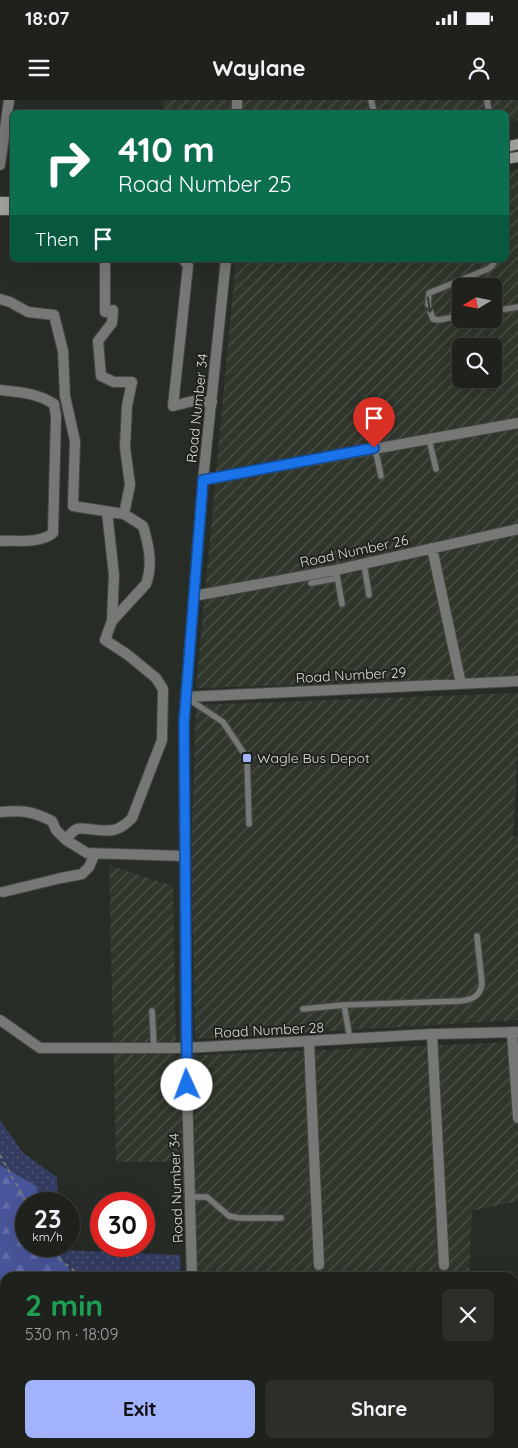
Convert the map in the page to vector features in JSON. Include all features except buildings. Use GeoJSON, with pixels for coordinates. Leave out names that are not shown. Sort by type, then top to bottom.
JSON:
{"type":"FeatureCollection","features":[{"type":"Feature","properties":{"kind":"street"},"geometry":{"type":"LineString","coordinates":[[0,165],[9,100]]}},
{"type":"Feature","properties":{"kind":"street"},"geometry":{"type":"LineString","coordinates":[[105,262],[105,312],[113,310],[112,323],[98,341],[101,376],[114,382],[132,382],[127,406],[125,447],[130,485],[124,514]]}},
{"type":"Feature","properties":{"kind":"street"},"geometry":{"type":"LineString","coordinates":[[185,262],[188,266],[173,406],[194,401],[212,402]]}},
{"type":"Feature","properties":{"kind":"street","name":"Road Number 34"},"geometry":{"type":"LineString","coordinates":[[192,1272],[186,1048],[184,722],[203,480],[226,262]]}},
{"type":"Feature","properties":{"kind":"street"},"geometry":{"type":"LineString","coordinates":[[0,299],[28,312],[54,315],[63,351],[65,396],[75,441],[73,506],[124,514],[143,526],[148,545],[149,576],[146,584],[112,620]]}},
{"type":"Feature","properties":{"kind":"street"},"geometry":{"type":"LineString","coordinates":[[0,390],[44,397],[54,404],[56,416],[53,533],[48,537],[34,540],[0,541]]}},
{"type":"Feature","properties":{"kind":"street"},"geometry":{"type":"LineString","coordinates":[[203,480],[518,422]]}},
{"type":"Feature","properties":{"kind":"street"},"geometry":{"type":"LineString","coordinates":[[66,840],[77,828],[106,831],[116,830],[124,826],[132,818],[162,740],[163,689],[156,678],[128,655],[105,640],[112,620],[114,575],[107,512]]}},
{"type":"Feature","properties":{"kind":"street","name":"Road Number 26"},"geometry":{"type":"LineString","coordinates":[[194,596],[335,574],[364,564],[518,529]]}},
{"type":"Feature","properties":{"kind":"street"},"geometry":{"type":"LineString","coordinates":[[432,548],[461,684]]}},
{"type":"Feature","properties":{"kind":"street","name":"Road Number 29"},"geometry":{"type":"LineString","coordinates":[[186,697],[518,681]]}},
{"type":"Feature","properties":{"kind":"street"},"geometry":{"type":"LineString","coordinates":[[0,812],[20,810],[42,816],[52,821],[56,830],[66,840],[87,853],[184,856]]}},
{"type":"Feature","properties":{"kind":"street"},"geometry":{"type":"LineString","coordinates":[[3,892],[82,874],[89,867],[95,853]]}},
{"type":"Feature","properties":{"kind":"street","name":"Road Number 28"},"geometry":{"type":"LineString","coordinates":[[0,1020],[40,1048],[186,1048],[432,1034],[515,1032]]}},
{"type":"Feature","properties":{"kind":"street"},"geometry":{"type":"LineString","coordinates":[[515,1032],[518,1118]]}},
{"type":"Feature","properties":{"kind":"street"},"geometry":{"type":"LineString","coordinates":[[432,1034],[444,1266]]}},
{"type":"Feature","properties":{"kind":"street"},"geometry":{"type":"LineString","coordinates":[[309,1042],[319,1265]]}},
{"type":"Feature","properties":{"kind":"lane"},"geometry":{"type":"LineString","coordinates":[[466,278],[488,269],[494,262]]}},
{"type":"Feature","properties":{"kind":"lane"},"geometry":{"type":"LineString","coordinates":[[452,284],[429,293],[428,305],[433,319],[452,318]]}},
{"type":"Feature","properties":{"kind":"lane"},"geometry":{"type":"LineString","coordinates":[[502,310],[518,307]]}},
{"type":"Feature","properties":{"kind":"lane"},"geometry":{"type":"LineString","coordinates":[[429,438],[436,469]]}},
{"type":"Feature","properties":{"kind":"lane"},"geometry":{"type":"LineString","coordinates":[[375,448],[382,476]]}},
{"type":"Feature","properties":{"kind":"lane"},"geometry":{"type":"LineString","coordinates":[[364,564],[369,595]]}},
{"type":"Feature","properties":{"kind":"lane"},"geometry":{"type":"LineString","coordinates":[[335,574],[342,604]]}},
{"type":"Feature","properties":{"kind":"lane"},"geometry":{"type":"LineString","coordinates":[[311,583],[320,577]]}},
{"type":"Feature","properties":{"kind":"lane"},"geometry":{"type":"LineString","coordinates":[[186,697],[223,722],[247,758],[249,824]]}},
{"type":"Feature","properties":{"kind":"lane"},"geometry":{"type":"LineString","coordinates":[[303,1009],[344,1005],[460,1002],[473,999],[481,990],[482,984],[477,936]]}},
{"type":"Feature","properties":{"kind":"lane"},"geometry":{"type":"LineString","coordinates":[[344,1005],[350,1039]]}},
{"type":"Feature","properties":{"kind":"lane"},"geometry":{"type":"LineString","coordinates":[[152,1011],[154,1048]]}},
{"type":"Feature","properties":{"kind":"lane"},"geometry":{"type":"LineString","coordinates":[[190,1197],[207,1197],[229,1216],[239,1218],[280,1218]]}},
{"type":"Feature","properties":{"kind":"path"},"geometry":{"type":"LineString","coordinates":[[0,1155],[20,1192]]}},
{"type":"Feature","properties":{"kind":"path"},"geometry":{"type":"LineString","coordinates":[[57,1257],[76,1272]]}},
{"type":"Feature","properties":{"kind":"shaded area"},"geometry":{"type":"Polygon","coordinates":[[[163,100],[518,100],[518,120],[509,122],[509,110],[164,110],[163,100]]]}},
{"type":"Feature","properties":{"kind":"shaded area"},"geometry":{"type":"Polygon","coordinates":[[[518,169],[518,678],[196,688],[236,262],[509,262],[509,171],[518,169]]]}},
{"type":"Feature","properties":{"kind":"shaded area"},"geometry":{"type":"Polygon","coordinates":[[[518,693],[518,746],[513,837],[518,836],[518,1020],[195,1039],[191,856],[196,705],[518,693]]]}},
{"type":"Feature","properties":{"kind":"shaded area"},"geometry":{"type":"Polygon","coordinates":[[[109,865],[173,886],[176,1056],[518,1042],[518,1201],[472,1211],[469,1272],[188,1272],[181,1162],[116,1162],[109,865]]]}},
{"type":"Feature","properties":{"kind":"shaded area"},"geometry":{"type":"Polygon","coordinates":[[[0,1120],[23,1153],[57,1177],[58,1192],[38,1192],[36,1186],[0,1165],[0,1120]]]}},
{"type":"Feature","properties":{"kind":"shaded area"},"geometry":{"type":"Polygon","coordinates":[[[80,1251],[90,1251],[90,1257],[155,1257],[155,1254],[180,1255],[181,1272],[71,1272],[61,1257],[80,1257],[80,1251]]]}},
{"type":"Feature","properties":{"kind":"green space"},"geometry":{"type":"Polygon","coordinates":[[[0,1165],[36,1186],[38,1192],[15,1192],[15,1257],[61,1257],[71,1272],[0,1272],[0,1165]]]}},
{"type":"Feature","properties":{"kind":"place","name":"Wagle Bus Depot"},"geometry":{"type":"Point","coordinates":[247,758]}},
{"type":"Feature","properties":{"kind":"route"},"geometry":{"type":"LineString","coordinates":[[187,1085],[184,722],[203,480],[374,448]]}}]}
